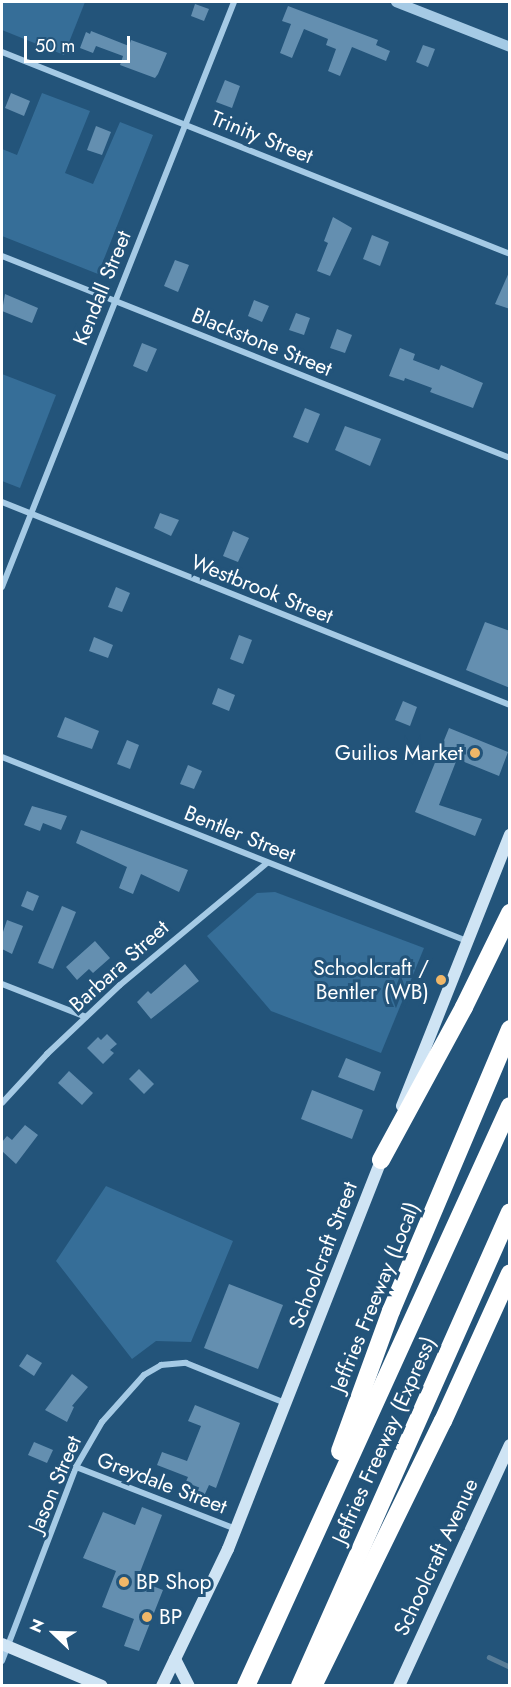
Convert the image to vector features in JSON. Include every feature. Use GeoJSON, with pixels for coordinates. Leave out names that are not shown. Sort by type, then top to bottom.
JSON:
{"type":"FeatureCollection","features":[{"type":"Feature","properties":{"kind":"highway"},"geometry":{"type":"LineString","coordinates":[[381,1160],[464,1007],[510,913]]}},
{"type":"Feature","properties":{"kind":"highway","name":"Jeffries Freeway (Local)"},"geometry":{"type":"LineString","coordinates":[[290,1585],[391,1311],[510,1029]]}},
{"type":"Feature","properties":{"kind":"highway","name":"Jeffries Freeway (Express)"},"geometry":{"type":"LineString","coordinates":[[290,1585],[510,1106]]}},
{"type":"Feature","properties":{"kind":"highway","name":"Jeffries Freeway (Express)"},"geometry":{"type":"LineString","coordinates":[[300,1686],[510,1212]]}},
{"type":"Feature","properties":{"kind":"highway"},"geometry":{"type":"LineString","coordinates":[[313,1686],[433,1442],[510,1273]]}},
{"type":"Feature","properties":{"kind":"highway"},"geometry":{"type":"LineString","coordinates":[[246,1686],[290,1585]]}},
{"type":"Feature","properties":{"kind":"main road","name":"Schoolcraft Street"},"geometry":{"type":"LineString","coordinates":[[162,1686],[236,1529],[510,835]]}},
{"type":"Feature","properties":{"kind":"main road","name":"Schoolcraft Avenue"},"geometry":{"type":"LineString","coordinates":[[399,1686],[510,1445]]}},
{"type":"Feature","properties":{"kind":"main road"},"geometry":{"type":"LineString","coordinates":[[4,1646],[102,1686]]}},
{"type":"Feature","properties":{"kind":"main road"},"geometry":{"type":"LineString","coordinates":[[175,1659],[189,1686]]}},
{"type":"Feature","properties":{"kind":"street","name":"Kendall Street"},"geometry":{"type":"LineString","coordinates":[[2,586],[234,2]]}},
{"type":"Feature","properties":{"kind":"street"},"geometry":{"type":"LineString","coordinates":[[396,2],[510,47]]}},
{"type":"Feature","properties":{"kind":"street","name":"Trinity Street"},"geometry":{"type":"LineString","coordinates":[[2,52],[510,254]]}},
{"type":"Feature","properties":{"kind":"street","name":"Blackstone Street"},"geometry":{"type":"LineString","coordinates":[[2,256],[510,458]]}},
{"type":"Feature","properties":{"kind":"street","name":"Westbrook Street"},"geometry":{"type":"LineString","coordinates":[[2,502],[510,705]]}},
{"type":"Feature","properties":{"kind":"street","name":"Bentler Street"},"geometry":{"type":"LineString","coordinates":[[2,757],[467,941]]}},
{"type":"Feature","properties":{"kind":"street","name":"Barbara Street"},"geometry":{"type":"LineString","coordinates":[[2,1103],[86,1017],[174,939],[267,863]]}},
{"type":"Feature","properties":{"kind":"street"},"geometry":{"type":"LineString","coordinates":[[2,984],[86,1017]]}},
{"type":"Feature","properties":{"kind":"street","name":"Jason Street"},"geometry":{"type":"LineString","coordinates":[[2,1661],[4,1646],[76,1467],[91,1439],[114,1405],[144,1375],[161,1365],[186,1363],[286,1403]]}},
{"type":"Feature","properties":{"kind":"street","name":"Greydale Street"},"geometry":{"type":"LineString","coordinates":[[76,1467],[236,1529]]}},
{"type":"Feature","properties":{"kind":"shaded area"},"geometry":{"type":"Polygon","coordinates":[[[2,2],[85,2],[64,55],[2,30],[2,2]]]}},
{"type":"Feature","properties":{"kind":"shaded area"},"geometry":{"type":"Polygon","coordinates":[[[42,93],[90,111],[65,173],[93,184],[120,122],[153,135],[98,274],[2,236],[2,149],[17,155],[42,93]]]}},
{"type":"Feature","properties":{"kind":"shaded area"},"geometry":{"type":"Polygon","coordinates":[[[2,374],[56,395],[20,488],[2,481],[2,374]]]}},
{"type":"Feature","properties":{"kind":"shaded area"},"geometry":{"type":"Polygon","coordinates":[[[275,892],[424,948],[381,1053],[271,1011],[207,936],[257,893],[275,892]]]}},
{"type":"Feature","properties":{"kind":"shaded area"},"geometry":{"type":"Polygon","coordinates":[[[106,1186],[233,1241],[191,1342],[156,1341],[132,1359],[56,1261],[106,1186]]]}},
{"type":"Feature","properties":{"kind":"building"},"geometry":{"type":"Polygon","coordinates":[[[195,4],[209,9],[204,21],[191,16],[195,4]]]}},
{"type":"Feature","properties":{"kind":"building"},"geometry":{"type":"Polygon","coordinates":[[[288,6],[378,40],[376,45],[390,51],[386,61],[352,47],[340,76],[328,71],[336,49],[326,45],[328,39],[304,29],[292,58],[280,53],[291,24],[282,21],[288,6]]]}},
{"type":"Feature","properties":{"kind":"building"},"geometry":{"type":"Polygon","coordinates":[[[91,31],[129,46],[131,40],[167,53],[158,74],[155,78],[120,65],[123,56],[96,46],[93,53],[80,48],[86,32],[90,34],[91,31]]]}},
{"type":"Feature","properties":{"kind":"building"},"geometry":{"type":"Polygon","coordinates":[[[423,45],[435,49],[428,67],[416,62],[423,45]]]}},
{"type":"Feature","properties":{"kind":"building"},"geometry":{"type":"Polygon","coordinates":[[[225,80],[240,86],[232,108],[216,102],[225,80]]]}},
{"type":"Feature","properties":{"kind":"building"},"geometry":{"type":"Polygon","coordinates":[[[11,93],[30,101],[24,116],[5,108],[11,93]]]}},
{"type":"Feature","properties":{"kind":"building"},"geometry":{"type":"Polygon","coordinates":[[[96,126],[111,132],[102,155],[87,150],[96,126]]]}},
{"type":"Feature","properties":{"kind":"building"},"geometry":{"type":"Polygon","coordinates":[[[333,217],[352,228],[330,276],[317,271],[328,243],[324,241],[333,217]]]}},
{"type":"Feature","properties":{"kind":"building"},"geometry":{"type":"Polygon","coordinates":[[[372,235],[389,242],[380,266],[363,259],[372,235]]]}},
{"type":"Feature","properties":{"kind":"building"},"geometry":{"type":"Polygon","coordinates":[[[175,260],[189,265],[178,292],[164,286],[175,260]]]}},
{"type":"Feature","properties":{"kind":"building"},"geometry":{"type":"Polygon","coordinates":[[[510,270],[510,309],[495,304],[510,270]]]}},
{"type":"Feature","properties":{"kind":"building"},"geometry":{"type":"Polygon","coordinates":[[[5,294],[38,308],[32,323],[2,311],[5,294]]]}},
{"type":"Feature","properties":{"kind":"building"},"geometry":{"type":"Polygon","coordinates":[[[254,300],[269,306],[262,322],[248,316],[254,300]]]}},
{"type":"Feature","properties":{"kind":"building"},"geometry":{"type":"Polygon","coordinates":[[[296,313],[310,318],[304,335],[289,330],[296,313]]]}},
{"type":"Feature","properties":{"kind":"building"},"geometry":{"type":"Polygon","coordinates":[[[337,329],[352,335],[345,353],[330,348],[337,329]]]}},
{"type":"Feature","properties":{"kind":"building"},"geometry":{"type":"Polygon","coordinates":[[[142,343],[157,349],[147,372],[133,366],[142,343]]]}},
{"type":"Feature","properties":{"kind":"building"},"geometry":{"type":"Polygon","coordinates":[[[400,348],[415,354],[413,360],[439,370],[441,365],[483,383],[473,408],[430,392],[432,388],[405,378],[404,381],[389,376],[400,348]]]}},
{"type":"Feature","properties":{"kind":"building"},"geometry":{"type":"Polygon","coordinates":[[[305,408],[320,414],[308,443],[293,437],[305,408]]]}},
{"type":"Feature","properties":{"kind":"building"},"geometry":{"type":"Polygon","coordinates":[[[345,426],[381,439],[370,466],[335,450],[345,426]]]}},
{"type":"Feature","properties":{"kind":"building"},"geometry":{"type":"Polygon","coordinates":[[[160,513],[179,520],[171,536],[154,528],[160,513]]]}},
{"type":"Feature","properties":{"kind":"building"},"geometry":{"type":"Polygon","coordinates":[[[233,531],[249,538],[238,562],[223,556],[233,531]]]}},
{"type":"Feature","properties":{"kind":"building"},"geometry":{"type":"Polygon","coordinates":[[[116,587],[130,593],[122,612],[108,607],[116,587]]]}},
{"type":"Feature","properties":{"kind":"building"},"geometry":{"type":"Polygon","coordinates":[[[485,622],[510,631],[510,688],[466,670],[485,622]]]}},
{"type":"Feature","properties":{"kind":"building"},"geometry":{"type":"Polygon","coordinates":[[[239,635],[252,640],[243,664],[230,659],[239,635]]]}},
{"type":"Feature","properties":{"kind":"building"},"geometry":{"type":"Polygon","coordinates":[[[94,637],[113,645],[108,658],[89,651],[94,637]]]}},
{"type":"Feature","properties":{"kind":"building"},"geometry":{"type":"Polygon","coordinates":[[[218,688],[235,695],[229,711],[212,704],[218,688]]]}},
{"type":"Feature","properties":{"kind":"building"},"geometry":{"type":"Polygon","coordinates":[[[403,701],[417,707],[410,726],[395,720],[403,701]]]}},
{"type":"Feature","properties":{"kind":"building"},"geometry":{"type":"Polygon","coordinates":[[[65,717],[99,731],[92,749],[57,737],[65,717]]]}},
{"type":"Feature","properties":{"kind":"building"},"geometry":{"type":"Polygon","coordinates":[[[449,728],[508,752],[499,776],[457,759],[439,805],[482,819],[475,836],[415,812],[449,728]]]}},
{"type":"Feature","properties":{"kind":"building"},"geometry":{"type":"Polygon","coordinates":[[[127,740],[139,745],[130,769],[117,764],[127,740]]]}},
{"type":"Feature","properties":{"kind":"building"},"geometry":{"type":"Polygon","coordinates":[[[188,765],[202,771],[194,789],[180,784],[188,765]]]}},
{"type":"Feature","properties":{"kind":"building"},"geometry":{"type":"Polygon","coordinates":[[[32,806],[67,816],[61,830],[43,823],[40,831],[24,825],[32,806]]]}},
{"type":"Feature","properties":{"kind":"building"},"geometry":{"type":"Polygon","coordinates":[[[81,830],[188,870],[179,892],[141,874],[133,894],[119,888],[127,867],[76,843],[81,830]]]}},
{"type":"Feature","properties":{"kind":"building"},"geometry":{"type":"Polygon","coordinates":[[[27,891],[39,896],[33,911],[21,906],[27,891]]]}},
{"type":"Feature","properties":{"kind":"building"},"geometry":{"type":"Polygon","coordinates":[[[62,906],[76,912],[53,969],[38,963],[62,906]]]}},
{"type":"Feature","properties":{"kind":"building"},"geometry":{"type":"Polygon","coordinates":[[[7,920],[23,926],[12,954],[2,949],[2,935],[7,920]]]}},
{"type":"Feature","properties":{"kind":"building"},"geometry":{"type":"Polygon","coordinates":[[[95,941],[110,958],[93,973],[89,969],[77,980],[66,967],[95,941]]]}},
{"type":"Feature","properties":{"kind":"building"},"geometry":{"type":"Polygon","coordinates":[[[185,964],[199,981],[151,1019],[137,1002],[148,991],[151,994],[185,964]]]}},
{"type":"Feature","properties":{"kind":"building"},"geometry":{"type":"Polygon","coordinates":[[[107,1034],[117,1044],[110,1050],[114,1053],[103,1064],[87,1048],[98,1037],[101,1040],[107,1034]]]}},
{"type":"Feature","properties":{"kind":"building"},"geometry":{"type":"Polygon","coordinates":[[[346,1058],[381,1072],[374,1091],[338,1077],[346,1058]]]}},
{"type":"Feature","properties":{"kind":"building"},"geometry":{"type":"Polygon","coordinates":[[[139,1069],[154,1084],[144,1094],[129,1079],[139,1069]]]}},
{"type":"Feature","properties":{"kind":"building"},"geometry":{"type":"Polygon","coordinates":[[[69,1071],[93,1093],[82,1105],[58,1083],[69,1071]]]}},
{"type":"Feature","properties":{"kind":"building"},"geometry":{"type":"Polygon","coordinates":[[[312,1090],[363,1110],[352,1139],[301,1119],[312,1090]]]}},
{"type":"Feature","properties":{"kind":"building"},"geometry":{"type":"Polygon","coordinates":[[[25,1125],[38,1135],[16,1164],[2,1151],[2,1142],[7,1136],[12,1140],[25,1125]]]}},
{"type":"Feature","properties":{"kind":"building"},"geometry":{"type":"Polygon","coordinates":[[[229,1284],[283,1305],[258,1369],[204,1348],[229,1284]]]}},
{"type":"Feature","properties":{"kind":"building"},"geometry":{"type":"Polygon","coordinates":[[[27,1354],[42,1363],[34,1376],[19,1366],[27,1354]]]}},
{"type":"Feature","properties":{"kind":"building"},"geometry":{"type":"Polygon","coordinates":[[[72,1374],[88,1387],[72,1406],[74,1407],[67,1422],[45,1410],[72,1374]]]}},
{"type":"Feature","properties":{"kind":"building"},"geometry":{"type":"Polygon","coordinates":[[[195,1405],[240,1423],[216,1488],[209,1485],[204,1496],[183,1488],[188,1477],[157,1465],[162,1452],[187,1461],[201,1426],[188,1421],[195,1405]]]}},
{"type":"Feature","properties":{"kind":"building"},"geometry":{"type":"Polygon","coordinates":[[[34,1442],[53,1450],[47,1463],[28,1455],[34,1442]]]}},
{"type":"Feature","properties":{"kind":"building"},"geometry":{"type":"Polygon","coordinates":[[[142,1507],[162,1515],[137,1580],[163,1590],[139,1651],[124,1646],[134,1619],[102,1607],[116,1571],[83,1558],[103,1512],[135,1525],[142,1507]]]}},
{"type":"Feature","properties":{"kind":"waterway"},"geometry":{"type":"LineString","coordinates":[[489,1657],[510,1667]]}},
{"type":"Feature","properties":{"kind":"place","name":"Guilios Market"},"geometry":{"type":"Point","coordinates":[475,753]}},
{"type":"Feature","properties":{"kind":"place","name":"Schoolcraft / Bentler (WB)"},"geometry":{"type":"Point","coordinates":[441,980]}},
{"type":"Feature","properties":{"kind":"place","name":"BP Shop"},"geometry":{"type":"Point","coordinates":[124,1582]}},
{"type":"Feature","properties":{"kind":"place","name":"BP"},"geometry":{"type":"Point","coordinates":[147,1617]}}]}
